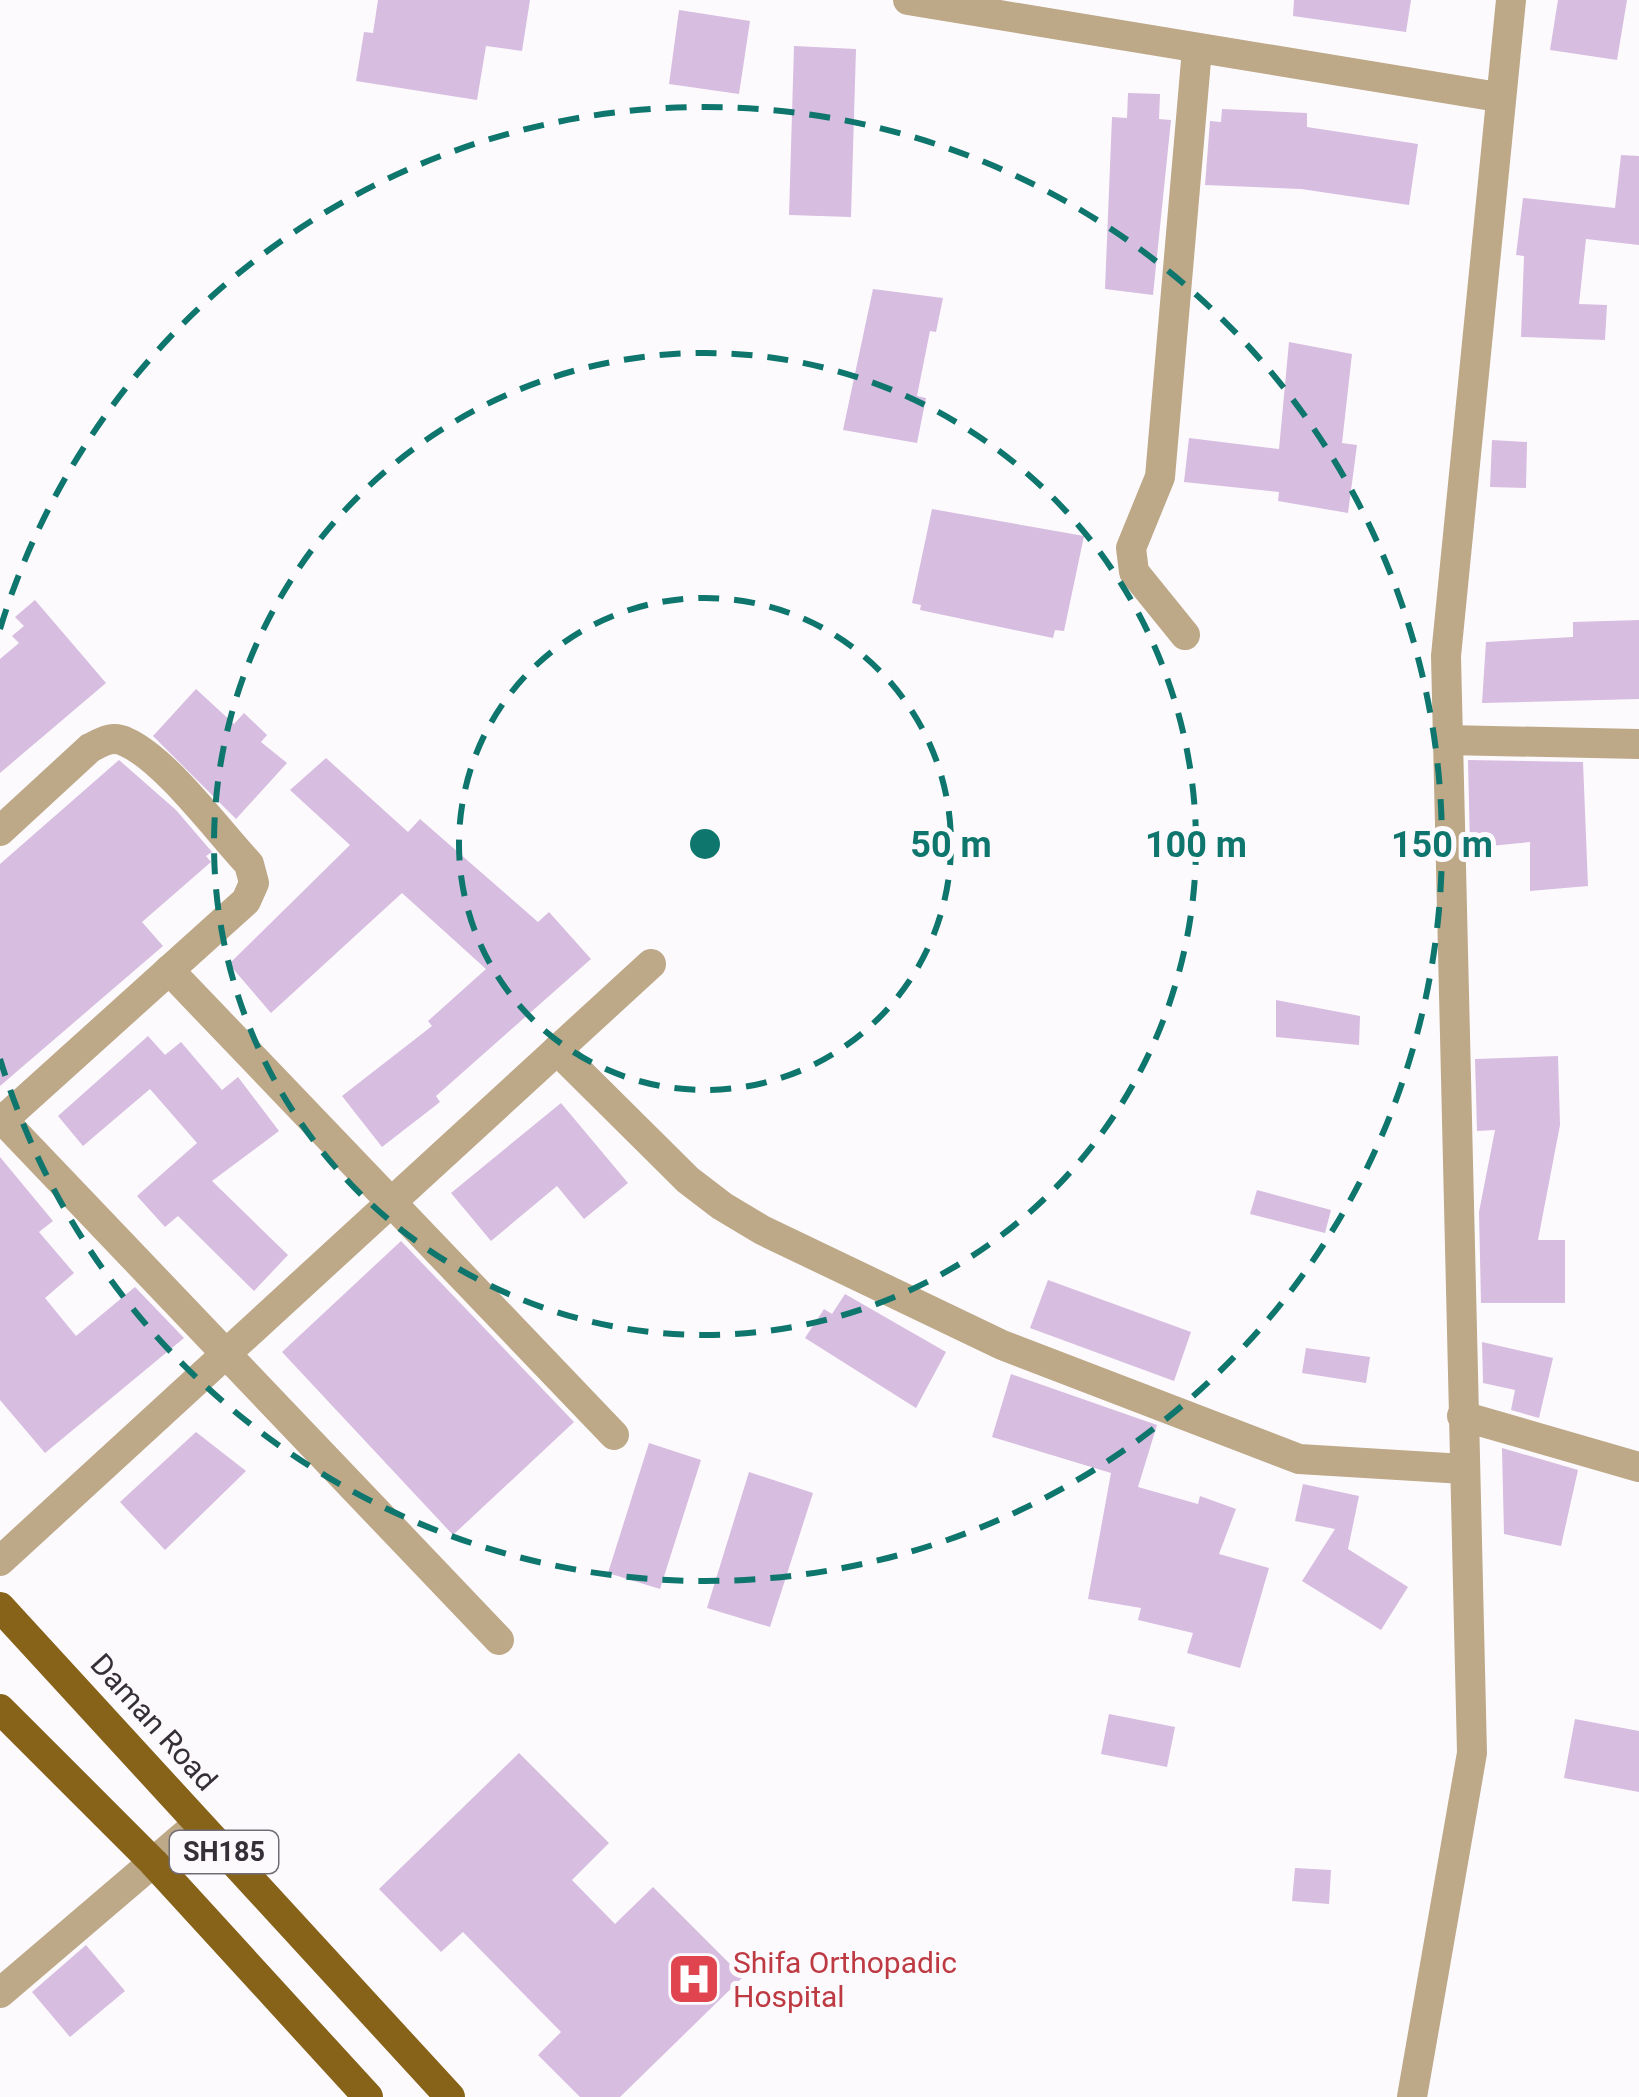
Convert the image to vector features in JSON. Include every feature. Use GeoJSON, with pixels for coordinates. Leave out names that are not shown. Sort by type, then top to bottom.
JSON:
{"type":"FeatureCollection","features":[{"type":"Feature","properties":{"kind":"main road","name":"Daman Road"},"geometry":{"type":"LineString","coordinates":[[0,1607],[450,2097]]}},
{"type":"Feature","properties":{"kind":"main road"},"geometry":{"type":"LineString","coordinates":[[0,1709],[153,1862],[368,2097]]}},
{"type":"Feature","properties":{"kind":"street"},"geometry":{"type":"LineString","coordinates":[[908,0],[1498,97]]}},
{"type":"Feature","properties":{"kind":"street"},"geometry":{"type":"LineString","coordinates":[[1412,2097],[1472,1754],[1446,656],[1511,0]]}},
{"type":"Feature","properties":{"kind":"street"},"geometry":{"type":"LineString","coordinates":[[1185,634],[1134,572],[1132,548],[1160,477],[1197,49]]}},
{"type":"Feature","properties":{"kind":"street"},"geometry":{"type":"LineString","coordinates":[[0,831],[107,739],[124,740],[148,757],[249,864],[254,883],[246,901],[2,1118],[499,1640]]}},
{"type":"Feature","properties":{"kind":"street"},"geometry":{"type":"LineString","coordinates":[[1447,740],[1639,744]]}},
{"type":"Feature","properties":{"kind":"street"},"geometry":{"type":"LineString","coordinates":[[0,1561],[651,964]]}},
{"type":"Feature","properties":{"kind":"street"},"geometry":{"type":"LineString","coordinates":[[169,970],[614,1435]]}},
{"type":"Feature","properties":{"kind":"street"},"geometry":{"type":"LineString","coordinates":[[557,1050],[688,1180],[722,1206],[762,1231],[1002,1345],[1299,1460],[1464,1469]]}},
{"type":"Feature","properties":{"kind":"street"},"geometry":{"type":"LineString","coordinates":[[1462,1416],[1639,1467]]}},
{"type":"Feature","properties":{"kind":"street"},"geometry":{"type":"LineString","coordinates":[[0,1994],[198,1824]]}},
{"type":"Feature","properties":{"kind":"building"},"geometry":{"type":"Polygon","coordinates":[[[378,0],[530,0],[522,51],[486,46],[477,100],[356,81],[364,32],[373,33],[378,0]]]}},
{"type":"Feature","properties":{"kind":"building"},"geometry":{"type":"Polygon","coordinates":[[[1294,0],[1411,0],[1406,32],[1293,16],[1294,0]]]}},
{"type":"Feature","properties":{"kind":"building"},"geometry":{"type":"Polygon","coordinates":[[[1558,0],[1627,0],[1617,60],[1550,50],[1558,0]]]}},
{"type":"Feature","properties":{"kind":"building"},"geometry":{"type":"Polygon","coordinates":[[[679,10],[750,21],[739,94],[669,84],[679,10]]]}},
{"type":"Feature","properties":{"kind":"building"},"geometry":{"type":"Polygon","coordinates":[[[794,46],[856,49],[851,217],[789,215],[794,46]]]}},
{"type":"Feature","properties":{"kind":"building"},"geometry":{"type":"Polygon","coordinates":[[[1128,93],[1160,94],[1159,119],[1171,120],[1153,295],[1105,289],[1112,117],[1127,118],[1128,93]]]}},
{"type":"Feature","properties":{"kind":"building"},"geometry":{"type":"Polygon","coordinates":[[[1222,109],[1307,113],[1307,127],[1418,144],[1409,205],[1301,189],[1205,185],[1210,121],[1221,122],[1222,109]]]}},
{"type":"Feature","properties":{"kind":"building"},"geometry":{"type":"Polygon","coordinates":[[[1621,155],[1639,156],[1639,245],[1586,239],[1579,304],[1607,305],[1605,340],[1521,337],[1524,256],[1516,255],[1523,198],[1615,208],[1621,155]]]}},
{"type":"Feature","properties":{"kind":"building"},"geometry":{"type":"Polygon","coordinates":[[[873,289],[943,298],[936,332],[930,331],[917,396],[926,398],[917,443],[843,430],[873,289]]]}},
{"type":"Feature","properties":{"kind":"building"},"geometry":{"type":"Polygon","coordinates":[[[1289,342],[1352,354],[1342,443],[1357,445],[1348,513],[1278,501],[1279,492],[1184,482],[1189,438],[1279,449],[1289,342]]]}},
{"type":"Feature","properties":{"kind":"building"},"geometry":{"type":"Polygon","coordinates":[[[1492,440],[1527,442],[1526,488],[1490,487],[1492,440]]]}},
{"type":"Feature","properties":{"kind":"building"},"geometry":{"type":"Polygon","coordinates":[[[932,509],[1084,536],[1064,631],[1055,630],[1053,638],[920,610],[921,605],[912,603],[932,509]]]}},
{"type":"Feature","properties":{"kind":"building"},"geometry":{"type":"Polygon","coordinates":[[[35,600],[106,683],[0,773],[0,659],[19,643],[12,636],[24,626],[15,617],[35,600]]]}},
{"type":"Feature","properties":{"kind":"building"},"geometry":{"type":"Polygon","coordinates":[[[1639,620],[1639,699],[1482,703],[1486,642],[1573,637],[1573,622],[1639,620]]]}},
{"type":"Feature","properties":{"kind":"building"},"geometry":{"type":"Polygon","coordinates":[[[196,689],[234,724],[244,713],[267,735],[261,742],[287,763],[236,819],[153,736],[196,689]]]}},
{"type":"Feature","properties":{"kind":"building"},"geometry":{"type":"Polygon","coordinates":[[[326,758],[408,832],[420,819],[538,922],[549,912],[591,959],[436,1096],[440,1102],[382,1147],[342,1096],[432,1026],[428,1021],[486,969],[402,893],[271,1013],[229,964],[350,845],[290,790],[326,758]]]}},
{"type":"Feature","properties":{"kind":"building"},"geometry":{"type":"Polygon","coordinates":[[[119,760],[176,810],[212,852],[206,856],[211,862],[142,922],[163,946],[0,1086],[0,864],[119,760]]]}},
{"type":"Feature","properties":{"kind":"building"},"geometry":{"type":"Polygon","coordinates":[[[1468,760],[1583,762],[1588,886],[1530,891],[1530,842],[1470,848],[1468,760]]]}},
{"type":"Feature","properties":{"kind":"building"},"geometry":{"type":"Polygon","coordinates":[[[1276,1000],[1360,1016],[1359,1045],[1276,1037],[1276,1000]]]}},
{"type":"Feature","properties":{"kind":"building"},"geometry":{"type":"Polygon","coordinates":[[[148,1036],[165,1055],[181,1042],[222,1090],[238,1077],[279,1131],[212,1181],[288,1255],[254,1291],[178,1216],[165,1227],[137,1196],[197,1143],[150,1089],[83,1146],[58,1116],[148,1036]]]}},
{"type":"Feature","properties":{"kind":"building"},"geometry":{"type":"Polygon","coordinates":[[[1558,1056],[1560,1125],[1538,1240],[1565,1240],[1565,1303],[1481,1303],[1479,1212],[1495,1130],[1477,1131],[1475,1059],[1558,1056]]]}},
{"type":"Feature","properties":{"kind":"building"},"geometry":{"type":"Polygon","coordinates":[[[561,1103],[628,1183],[584,1219],[557,1186],[491,1241],[451,1193],[561,1103]]]}},
{"type":"Feature","properties":{"kind":"building"},"geometry":{"type":"Polygon","coordinates":[[[0,1157],[53,1221],[39,1232],[74,1273],[45,1298],[76,1336],[135,1287],[184,1338],[45,1453],[0,1400],[0,1157]]]}},
{"type":"Feature","properties":{"kind":"building"},"geometry":{"type":"Polygon","coordinates":[[[1257,1190],[1331,1210],[1325,1233],[1250,1214],[1257,1190]]]}},
{"type":"Feature","properties":{"kind":"building"},"geometry":{"type":"Polygon","coordinates":[[[401,1241],[574,1422],[453,1535],[282,1352],[401,1241]]]}},
{"type":"Feature","properties":{"kind":"building"},"geometry":{"type":"Polygon","coordinates":[[[1048,1280],[1191,1332],[1174,1381],[1030,1328],[1048,1280]]]}},
{"type":"Feature","properties":{"kind":"building"},"geometry":{"type":"Polygon","coordinates":[[[845,1294],[946,1352],[916,1408],[805,1338],[824,1309],[832,1314],[845,1294]]]}},
{"type":"Feature","properties":{"kind":"building"},"geometry":{"type":"Polygon","coordinates":[[[1482,1342],[1553,1358],[1539,1418],[1511,1410],[1515,1390],[1483,1383],[1482,1342]]]}},
{"type":"Feature","properties":{"kind":"building"},"geometry":{"type":"Polygon","coordinates":[[[1306,1348],[1370,1357],[1366,1383],[1302,1373],[1306,1348]]]}},
{"type":"Feature","properties":{"kind":"building"},"geometry":{"type":"Polygon","coordinates":[[[1011,1374],[1157,1425],[1138,1487],[1198,1504],[1200,1496],[1236,1509],[1219,1554],[1269,1568],[1240,1668],[1187,1653],[1193,1633],[1138,1620],[1141,1608],[1088,1599],[1111,1473],[992,1437],[1011,1374]]]}},
{"type":"Feature","properties":{"kind":"building"},"geometry":{"type":"Polygon","coordinates":[[[196,1432],[246,1471],[165,1550],[120,1502],[196,1432]]]}},
{"type":"Feature","properties":{"kind":"building"},"geometry":{"type":"Polygon","coordinates":[[[649,1443],[701,1460],[660,1589],[608,1573],[649,1443]]]}},
{"type":"Feature","properties":{"kind":"building"},"geometry":{"type":"Polygon","coordinates":[[[1502,1448],[1578,1470],[1561,1546],[1504,1534],[1502,1448]]]}},
{"type":"Feature","properties":{"kind":"building"},"geometry":{"type":"Polygon","coordinates":[[[749,1472],[813,1493],[770,1627],[707,1608],[749,1472]]]}},
{"type":"Feature","properties":{"kind":"building"},"geometry":{"type":"Polygon","coordinates":[[[1303,1484],[1359,1496],[1348,1549],[1408,1587],[1381,1630],[1302,1581],[1335,1529],[1295,1521],[1303,1484]]]}},
{"type":"Feature","properties":{"kind":"building"},"geometry":{"type":"Polygon","coordinates":[[[1109,1714],[1175,1727],[1167,1767],[1101,1754],[1109,1714]]]}},
{"type":"Feature","properties":{"kind":"building"},"geometry":{"type":"Polygon","coordinates":[[[1575,1719],[1639,1731],[1639,1792],[1564,1778],[1575,1719]]]}},
{"type":"Feature","properties":{"kind":"building"},"geometry":{"type":"Polygon","coordinates":[[[519,1753],[609,1843],[572,1880],[615,1924],[653,1887],[743,1977],[620,2097],[580,2097],[538,2055],[561,2032],[463,1932],[441,1952],[379,1889],[519,1753]]]}},
{"type":"Feature","properties":{"kind":"building"},"geometry":{"type":"Polygon","coordinates":[[[1295,1868],[1331,1870],[1329,1904],[1292,1901],[1295,1868]]]}},
{"type":"Feature","properties":{"kind":"building"},"geometry":{"type":"Polygon","coordinates":[[[86,1945],[125,1991],[70,2037],[32,1992],[86,1945]]]}},
{"type":"Feature","properties":{"kind":"place","name":"Shifa Orthopadic Hospital"},"geometry":{"type":"Point","coordinates":[694,1979]}}]}
